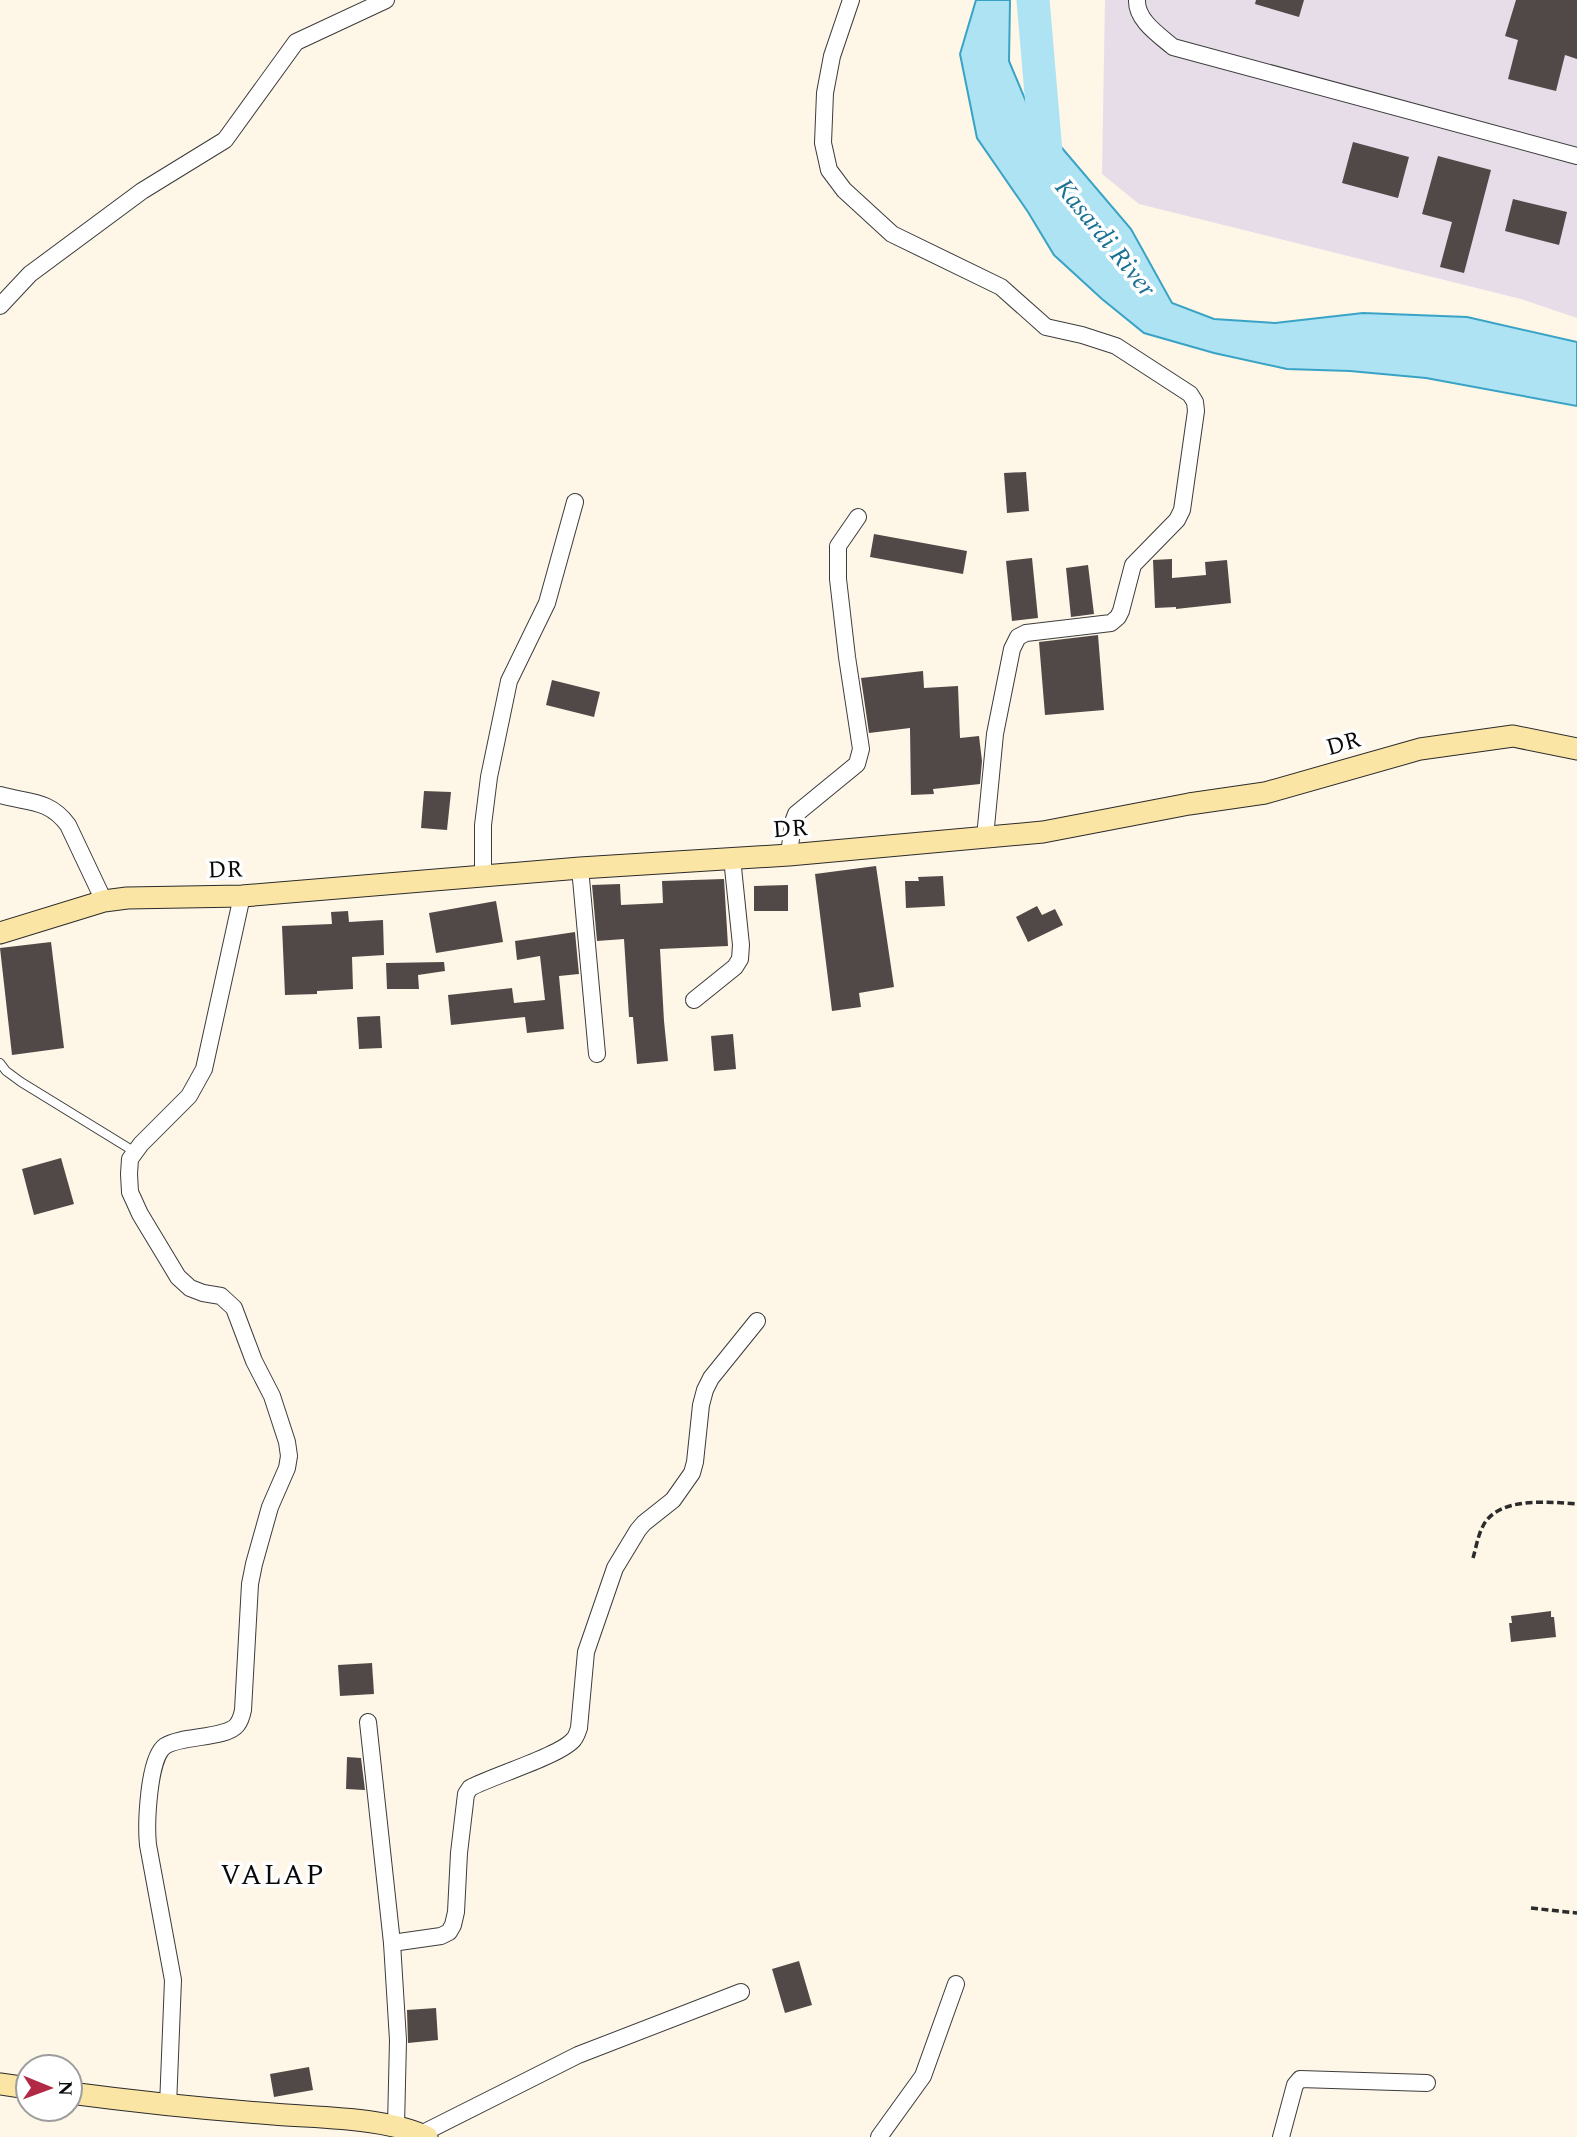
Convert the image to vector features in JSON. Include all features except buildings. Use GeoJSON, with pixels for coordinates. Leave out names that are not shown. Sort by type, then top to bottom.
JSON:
{"type":"FeatureCollection","features":[{"type":"Feature","properties":{"kind":"street"},"geometry":{"type":"LineString","coordinates":[[0,306],[30,274],[142,191],[225,140],[296,42],[386,0]]}},
{"type":"Feature","properties":{"kind":"street"},"geometry":{"type":"LineString","coordinates":[[851,0],[832,56],[824,105],[823,142],[829,170],[844,190],[892,234],[1002,287],[1046,327],[1116,346],[1190,394],[1195,402],[1196,411],[1181,510],[1171,526],[1133,565],[1118,617],[1111,623],[1026,633],[1018,638],[1012,649],[996,734],[985,837]]}},
{"type":"Feature","properties":{"kind":"street"},"geometry":{"type":"LineString","coordinates":[[1137,0],[1137,6],[1149,27],[1173,47],[1577,156]]}},
{"type":"Feature","properties":{"kind":"street"},"geometry":{"type":"LineString","coordinates":[[483,875],[483,825],[489,777],[509,681],[547,603],[575,502]]}},
{"type":"Feature","properties":{"kind":"street"},"geometry":{"type":"LineString","coordinates":[[789,855],[796,814],[857,764],[861,749],[838,579],[838,546],[858,517]]}},
{"type":"Feature","properties":{"kind":"street","name":"DR"},"geometry":{"type":"LineString","coordinates":[[0,933],[104,901],[242,895],[580,867],[789,855],[1043,832],[1189,804],[1265,793],[1420,749],[1513,736],[1577,749]]}},
{"type":"Feature","properties":{"kind":"street"},"geometry":{"type":"LineString","coordinates":[[0,795],[48,805],[60,814],[68,825],[104,901]]}},
{"type":"Feature","properties":{"kind":"street"},"geometry":{"type":"LineString","coordinates":[[694,1000],[736,967],[740,959],[741,945],[732,858]]}},
{"type":"Feature","properties":{"kind":"street"},"geometry":{"type":"LineString","coordinates":[[580,867],[597,1054]]}},
{"type":"Feature","properties":{"kind":"street"},"geometry":{"type":"LineString","coordinates":[[168,2106],[173,1980],[148,1845],[146,1808],[156,1758],[163,1747],[172,1742],[236,1728],[240,1720],[243,1710],[250,1584],[270,1507],[287,1468],[289,1455],[276,1406],[254,1361],[234,1308],[221,1296],[203,1293],[183,1282],[140,1214],[130,1192],[130,1159],[141,1144],[189,1096],[204,1069],[242,895]]}},
{"type":"Feature","properties":{"kind":"street"},"geometry":{"type":"LineString","coordinates":[[392,1943],[449,1933],[456,1912],[459,1853],[466,1794],[470,1788],[551,1753],[575,1738],[579,1728],[586,1652],[615,1568],[644,1522],[673,1500],[692,1473],[705,1390],[711,1378],[757,1321]]}},
{"type":"Feature","properties":{"kind":"street"},"geometry":{"type":"LineString","coordinates":[[368,1722],[392,1943],[398,2040],[396,2126]]}},
{"type":"Feature","properties":{"kind":"street"},"geometry":{"type":"LineString","coordinates":[[879,2137],[923,2076],[956,1984]]}},
{"type":"Feature","properties":{"kind":"street"},"geometry":{"type":"LineString","coordinates":[[84,2095],[168,2106],[350,2120],[396,2126],[424,2136],[578,2055],[741,1992]]}},
{"type":"Feature","properties":{"kind":"street"},"geometry":{"type":"LineString","coordinates":[[1280,2137],[1295,2085],[1300,2079],[1427,2082]]}},
{"type":"Feature","properties":{"kind":"lane"},"geometry":{"type":"LineString","coordinates":[[0,1063],[21,1082],[135,1152]]}},
{"type":"Feature","properties":{"kind":"path"},"geometry":{"type":"LineString","coordinates":[[1473,1558],[1484,1524],[1496,1511],[1542,1501],[1577,1504]]}},
{"type":"Feature","properties":{"kind":"path"},"geometry":{"type":"LineString","coordinates":[[1531,1908],[1577,1913]]}},
{"type":"Feature","properties":{"kind":"shaded area"},"geometry":{"type":"Polygon","coordinates":[[[1105,0],[1577,0],[1577,318],[1521,299],[1139,204],[1102,174],[1105,0]]]}},
{"type":"Feature","properties":{"kind":"water"},"geometry":{"type":"Polygon","coordinates":[[[976,0],[1010,0],[1009,61],[1035,123],[1062,148],[1131,229],[1172,303],[1214,319],[1275,323],[1363,313],[1467,317],[1577,342],[1577,406],[1426,378],[1287,369],[1214,353],[1144,333],[1054,255],[977,138],[960,54],[976,0]]]}},
{"type":"Feature","properties":{"kind":"waterway","name":"Kasardi River"},"geometry":{"type":"LineString","coordinates":[[1033,0],[1047,164],[1054,173]]}},
{"type":"Feature","properties":{"kind":"district","name":"VALAP"},"geometry":{"type":"Point","coordinates":[273,1874]}}]}
